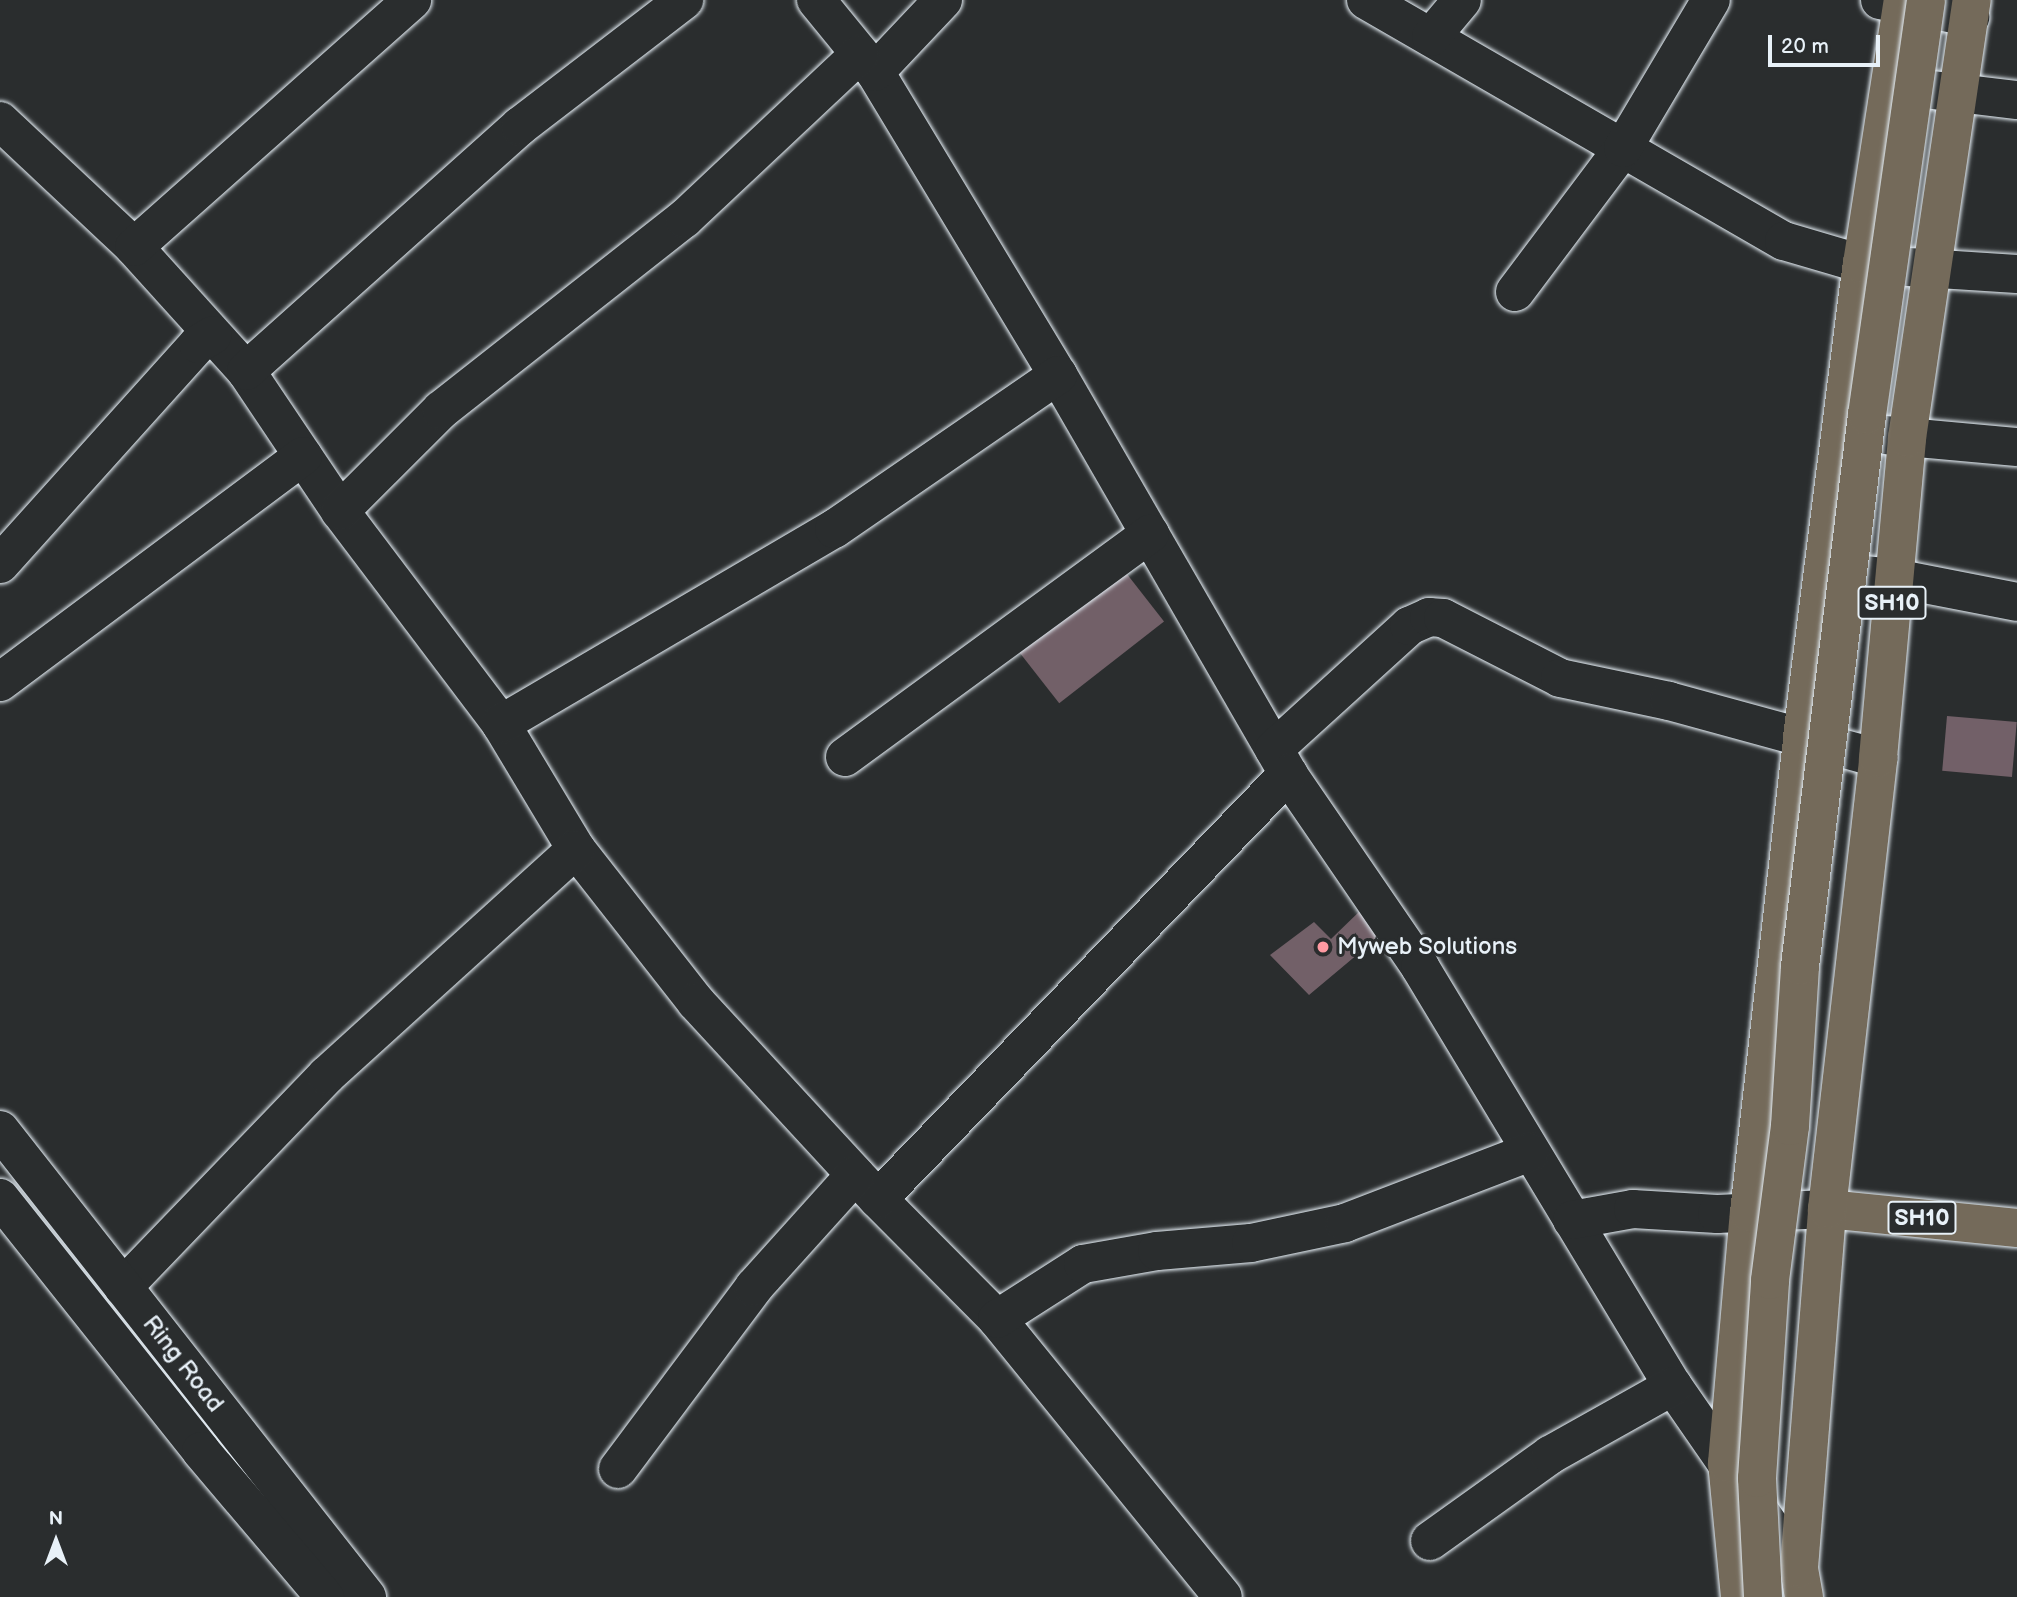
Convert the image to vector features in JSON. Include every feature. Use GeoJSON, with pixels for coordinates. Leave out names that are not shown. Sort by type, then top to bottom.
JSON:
{"type":"FeatureCollection","features":[{"type":"Feature","properties":{"kind":"main road"},"geometry":{"type":"LineString","coordinates":[[1740,1597],[1727,1463],[1749,1213],[1802,737],[1862,264],[1903,1]]}},
{"type":"Feature","properties":{"kind":"main road"},"geometry":{"type":"LineString","coordinates":[[1763,1597],[1757,1478],[1770,1280],[1790,1126],[1800,966],[1867,415],[1903,1]]}},
{"type":"Feature","properties":{"kind":"main road","name":"SH10"},"geometry":{"type":"LineString","coordinates":[[1971,9],[1961,93],[1908,438],[1878,758],[1827,1209],[2017,1228]]}},
{"type":"Feature","properties":{"kind":"main road"},"geometry":{"type":"LineString","coordinates":[[1802,1582],[1827,1209]]}},
{"type":"Feature","properties":{"kind":"street"},"geometry":{"type":"LineString","coordinates":[[134,247],[412,0]]}},
{"type":"Feature","properties":{"kind":"street"},"geometry":{"type":"LineString","coordinates":[[246,371],[520,126],[684,0]]}},
{"type":"Feature","properties":{"kind":"street"},"geometry":{"type":"LineString","coordinates":[[816,0],[868,63],[1058,375],[1281,762],[1420,967],[1674,1385],[1802,1582]]}},
{"type":"Feature","properties":{"kind":"street"},"geometry":{"type":"LineString","coordinates":[[341,511],[441,410],[684,219],[943,0]]}},
{"type":"Feature","properties":{"kind":"street"},"geometry":{"type":"LineString","coordinates":[[1366,0],[1784,241],[1862,264],[2017,274]]}},
{"type":"Feature","properties":{"kind":"street"},"geometry":{"type":"LineString","coordinates":[[1431,37],[1462,0]]}},
{"type":"Feature","properties":{"kind":"street"},"geometry":{"type":"LineString","coordinates":[[1515,292],[1623,148],[1711,0]]}},
{"type":"Feature","properties":{"kind":"street"},"geometry":{"type":"LineString","coordinates":[[1903,1],[1971,9]]}},
{"type":"Feature","properties":{"kind":"street"},"geometry":{"type":"LineString","coordinates":[[1891,85],[2017,100]]}},
{"type":"Feature","properties":{"kind":"street"},"geometry":{"type":"LineString","coordinates":[[0,121],[134,247],[246,371],[341,511],[501,724],[576,849],[696,1002],[866,1187],[997,1319],[1223,1597]]}},
{"type":"Feature","properties":{"kind":"street"},"geometry":{"type":"LineString","coordinates":[[0,564],[198,344],[213,335]]}},
{"type":"Feature","properties":{"kind":"street"},"geometry":{"type":"LineString","coordinates":[[501,724],[834,529],[1058,375]]}},
{"type":"Feature","properties":{"kind":"street"},"geometry":{"type":"LineString","coordinates":[[1841,431],[2017,447]]}},
{"type":"Feature","properties":{"kind":"street"},"geometry":{"type":"LineString","coordinates":[[0,682],[303,456]]}},
{"type":"Feature","properties":{"kind":"street"},"geometry":{"type":"LineString","coordinates":[[845,757],[1150,534]]}},
{"type":"Feature","properties":{"kind":"street"},"geometry":{"type":"LineString","coordinates":[[1824,571],[1894,578],[2017,602]]}},
{"type":"Feature","properties":{"kind":"street"},"geometry":{"type":"LineString","coordinates":[[618,1469],[754,1287],[866,1187],[1281,762],[1409,626],[1429,617],[1443,618],[1560,678],[1878,758]]}},
{"type":"Feature","properties":{"kind":"street"},"geometry":{"type":"LineString","coordinates":[[123,1287],[327,1074],[576,849]]}},
{"type":"Feature","properties":{"kind":"street","name":"Ring Road"},"geometry":{"type":"LineString","coordinates":[[0,1130],[367,1597]]}},
{"type":"Feature","properties":{"kind":"street"},"geometry":{"type":"LineString","coordinates":[[997,1319],[1083,1264],[1157,1251],[1251,1243],[1345,1223],[1530,1152]]}},
{"type":"Feature","properties":{"kind":"street","name":"Ring Road"},"geometry":{"type":"LineString","coordinates":[[0,1198],[201,1451],[325,1597]]}},
{"type":"Feature","properties":{"kind":"street"},"geometry":{"type":"LineString","coordinates":[[1572,1220],[1633,1209],[1749,1213],[1827,1209]]}},
{"type":"Feature","properties":{"kind":"street"},"geometry":{"type":"LineString","coordinates":[[1430,1541],[1549,1455],[1674,1385]]}},
{"type":"Feature","properties":{"kind":"building"},"geometry":{"type":"Polygon","coordinates":[[[1116,560],[1164,621],[1059,703],[1011,642],[1116,560]]]}},
{"type":"Feature","properties":{"kind":"building"},"geometry":{"type":"Polygon","coordinates":[[[1947,716],[2017,722],[2012,777],[1942,771],[1947,716]]]}},
{"type":"Feature","properties":{"kind":"building","name":"Myweb Solutions"},"geometry":{"type":"Polygon","coordinates":[[[1364,907],[1383,933],[1309,995],[1270,955],[1314,922],[1331,939],[1364,907]]]}},
{"type":"Feature","properties":{"kind":"place","name":"Myweb Solutions"},"geometry":{"type":"Point","coordinates":[1323,947]}}]}
